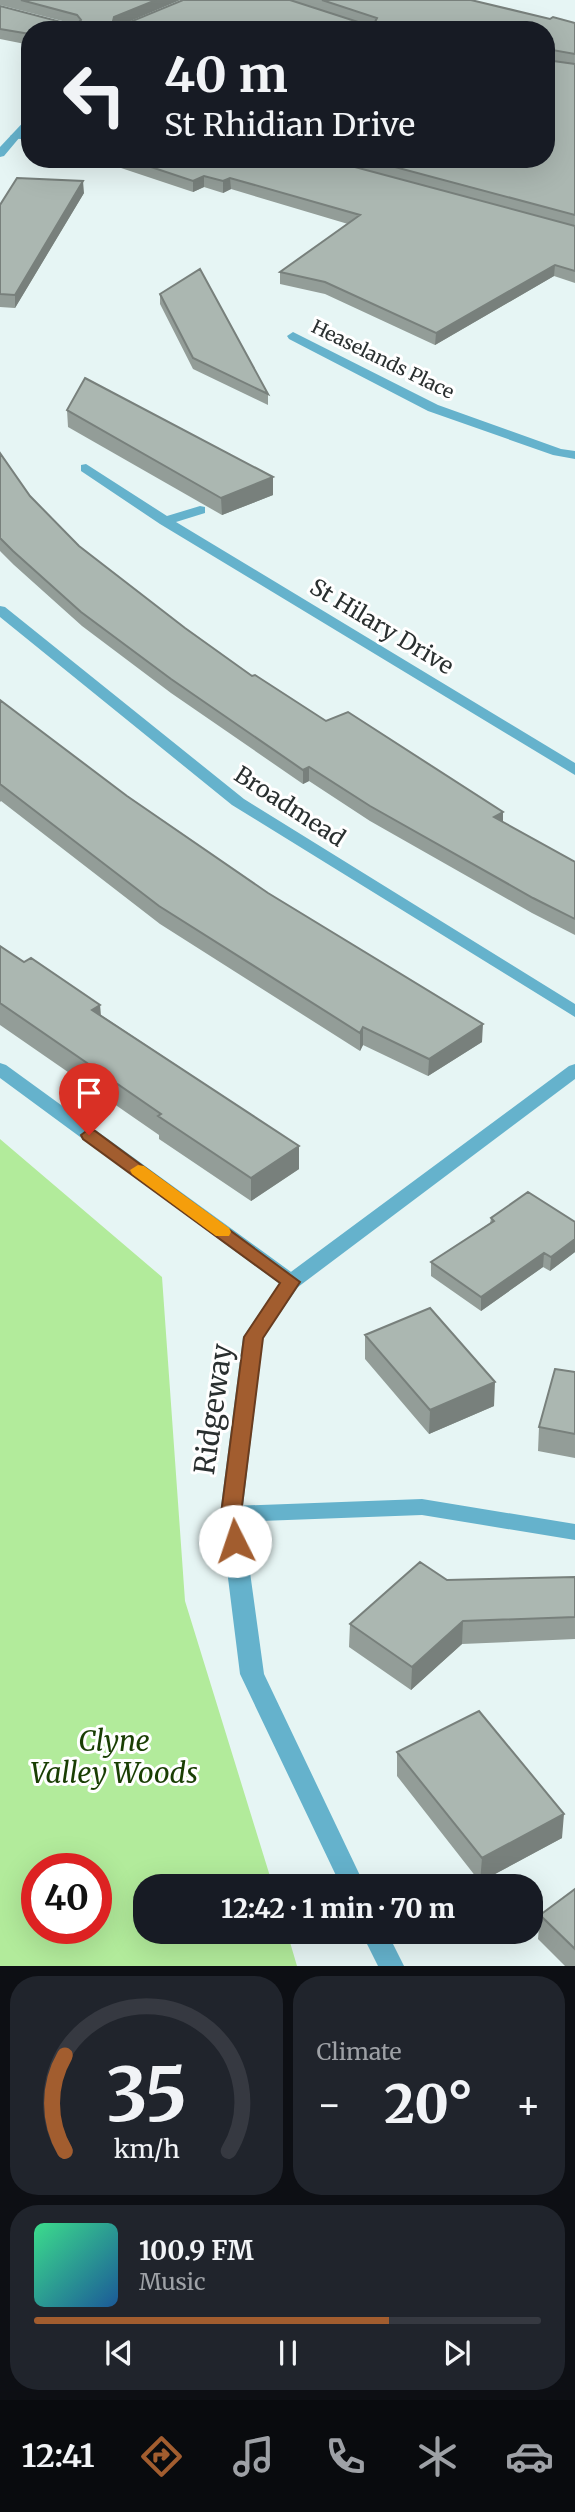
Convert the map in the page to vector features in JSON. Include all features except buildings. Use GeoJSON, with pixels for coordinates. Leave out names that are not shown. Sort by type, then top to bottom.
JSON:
{"type":"FeatureCollection","features":[{"type":"Feature","properties":{"kind":"street"},"geometry":{"type":"LineString","coordinates":[[0,154],[21,129]]}},
{"type":"Feature","properties":{"kind":"street"},"geometry":{"type":"LineString","coordinates":[[15,136],[21,136]]}},
{"type":"Feature","properties":{"kind":"street","name":"Heaselands Place"},"geometry":{"type":"LineString","coordinates":[[293,336],[433,408],[558,452],[575,455]]}},
{"type":"Feature","properties":{"kind":"street","name":"St Hilary Drive"},"geometry":{"type":"LineString","coordinates":[[86,468],[165,521],[575,770]]}},
{"type":"Feature","properties":{"kind":"street"},"geometry":{"type":"LineString","coordinates":[[165,521],[200,510]]}},
{"type":"Feature","properties":{"kind":"street","name":"Broadmead"},"geometry":{"type":"LineString","coordinates":[[0,610],[238,802],[575,1012]]}},
{"type":"Feature","properties":{"kind":"street"},"geometry":{"type":"LineString","coordinates":[[0,1069],[290,1282]]}},
{"type":"Feature","properties":{"kind":"street","name":"Ridgeway"},"geometry":{"type":"LineString","coordinates":[[347,1874],[252,1674],[231,1514],[253,1337],[290,1282],[575,1070]]}},
{"type":"Feature","properties":{"kind":"street"},"geometry":{"type":"LineString","coordinates":[[231,1514],[422,1507],[575,1532]]}},
{"type":"Feature","properties":{"kind":"street"},"geometry":{"type":"LineString","coordinates":[[380,1944],[391,1966]]}},
{"type":"Feature","properties":{"kind":"green space","name":"Clyne Valley Woods"},"geometry":{"type":"Polygon","coordinates":[[[0,1139],[162,1277],[185,1601],[269,1874],[133,1874],[133,1944],[291,1944],[297,1966],[0,1966],[0,1139]]]}},
{"type":"Feature","properties":{"kind":"slow traffic"},"geometry":{"type":"LineString","coordinates":[[138,1170],[222,1232]]}},
{"type":"Feature","properties":{"kind":"route"},"geometry":{"type":"LineString","coordinates":[[89,1135],[290,1282],[253,1337],[231,1514],[235,1541]]}}]}
